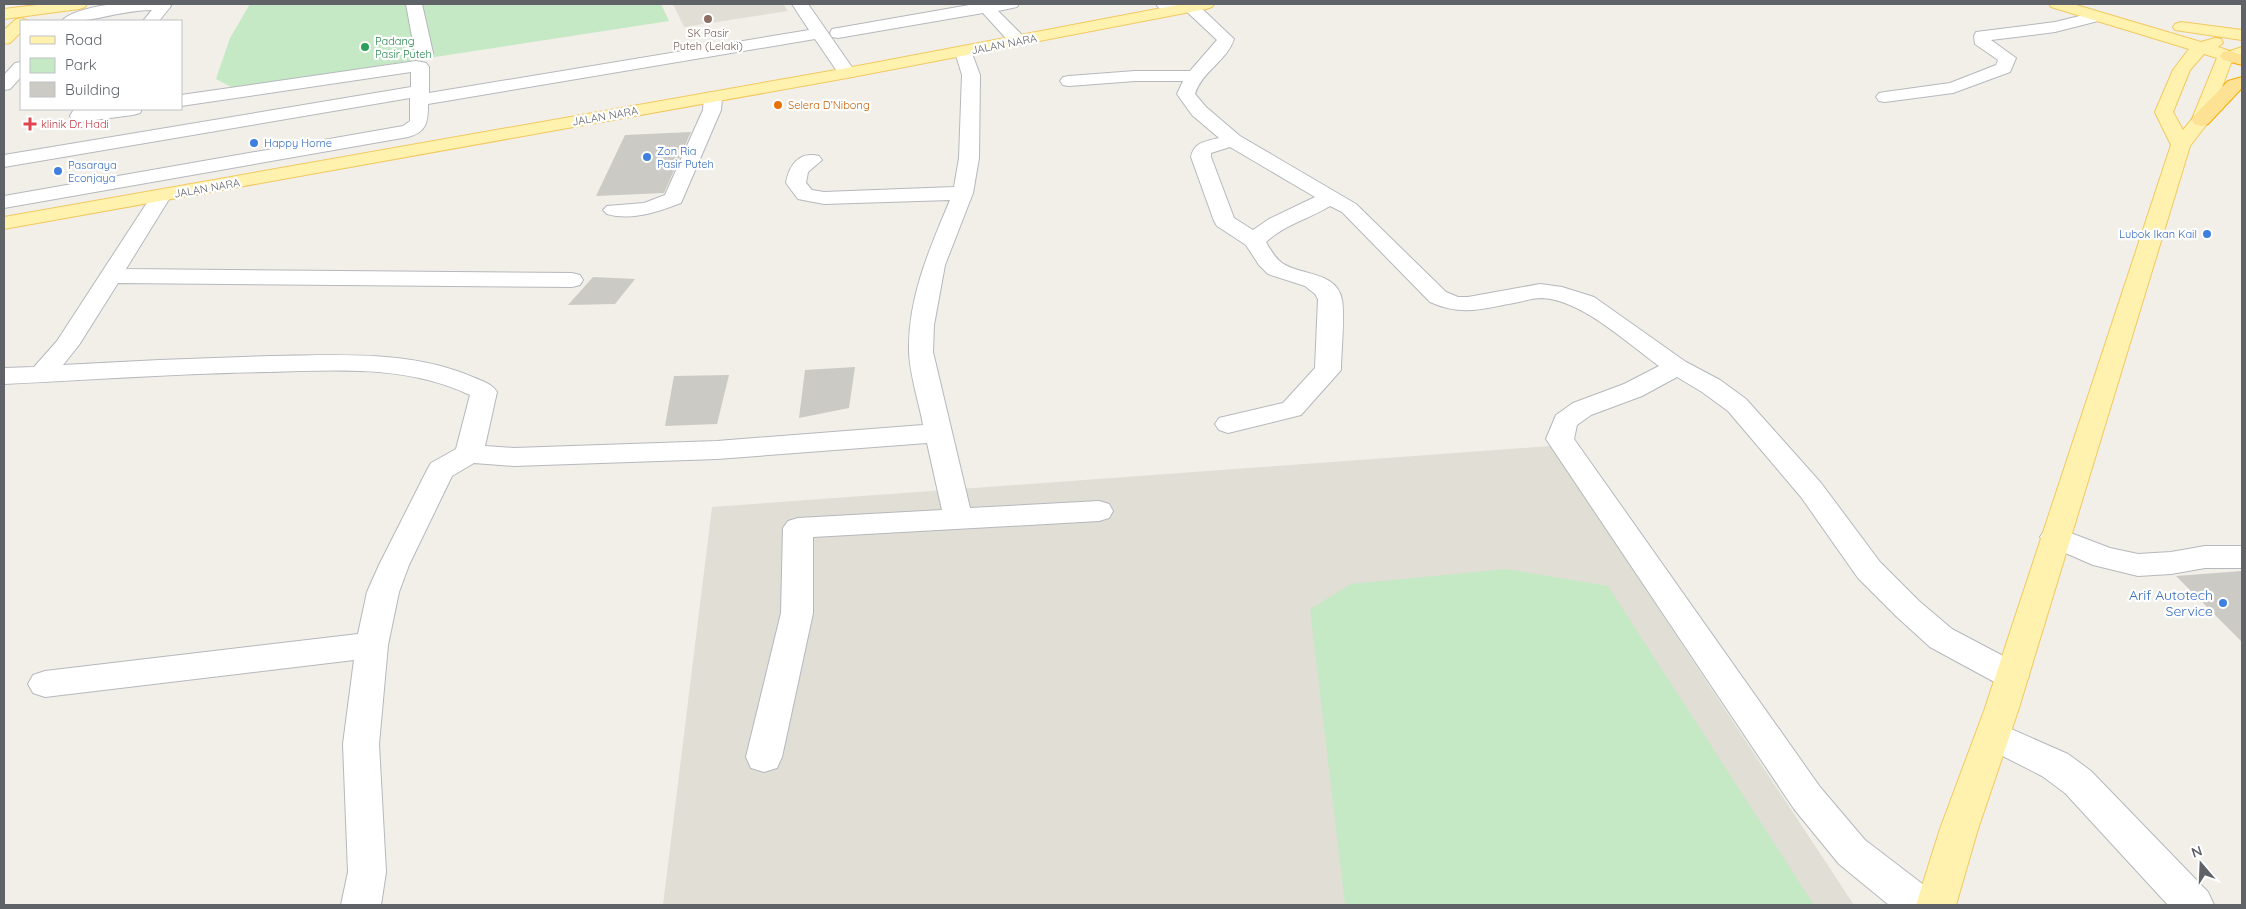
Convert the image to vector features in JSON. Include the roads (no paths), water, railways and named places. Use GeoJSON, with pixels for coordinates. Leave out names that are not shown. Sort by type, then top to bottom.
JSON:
{"type":"FeatureCollection","features":[{"type":"Feature","properties":{"kind":"highway"},"geometry":{"type":"LineString","coordinates":[[2202,120],[2234,85],[2242,82]]}},
{"type":"Feature","properties":{"kind":"main road"},"geometry":{"type":"LineString","coordinates":[[2057,4],[2096,17],[2159,43],[2170,50],[2181,67]]}},
{"type":"Feature","properties":{"kind":"main road"},"geometry":{"type":"LineString","coordinates":[[2057,4],[2207,45],[2240,52]]}},
{"type":"Feature","properties":{"kind":"main road"},"geometry":{"type":"LineString","coordinates":[[2080,4],[2207,45]]}},
{"type":"Feature","properties":{"kind":"main road"},"geometry":{"type":"LineString","coordinates":[[2084,4],[2153,22],[2242,35]]}},
{"type":"Feature","properties":{"kind":"main road","name":"JALAN NARA"},"geometry":{"type":"LineString","coordinates":[[4,223],[713,97],[854,61],[964,52],[1184,6]]}},
{"type":"Feature","properties":{"kind":"main road"},"geometry":{"type":"LineString","coordinates":[[4,14],[73,10]]}},
{"type":"Feature","properties":{"kind":"main road"},"geometry":{"type":"LineString","coordinates":[[26,20],[73,10]]}},
{"type":"Feature","properties":{"kind":"main road"},"geometry":{"type":"LineString","coordinates":[[4,39],[17,22]]}},
{"type":"Feature","properties":{"kind":"main road"},"geometry":{"type":"LineString","coordinates":[[2181,145],[2164,112],[2181,67],[2188,58],[2207,45]]}},
{"type":"Feature","properties":{"kind":"main road"},"geometry":{"type":"LineString","coordinates":[[1936,905],[1959,829],[1993,735],[2181,145],[2202,120],[2221,64],[2240,52]]}},
{"type":"Feature","properties":{"kind":"street"},"geometry":{"type":"LineString","coordinates":[[4,161],[408,131],[415,128],[419,121],[420,59],[414,4]]}},
{"type":"Feature","properties":{"kind":"street"},"geometry":{"type":"LineString","coordinates":[[800,4],[854,61]]}},
{"type":"Feature","properties":{"kind":"street"},"geometry":{"type":"LineString","coordinates":[[815,4],[829,33],[854,61]]}},
{"type":"Feature","properties":{"kind":"street"},"geometry":{"type":"LineString","coordinates":[[903,4],[916,20]]}},
{"type":"Feature","properties":{"kind":"street"},"geometry":{"type":"LineString","coordinates":[[4,202],[195,148],[420,95],[916,20],[985,6],[1011,4]]}},
{"type":"Feature","properties":{"kind":"street"},"geometry":{"type":"LineString","coordinates":[[73,10],[102,11],[126,6],[162,6],[152,20]]}},
{"type":"Feature","properties":{"kind":"street"},"geometry":{"type":"LineString","coordinates":[[985,6],[1018,41]]}},
{"type":"Feature","properties":{"kind":"street"},"geometry":{"type":"LineString","coordinates":[[1184,6],[1226,39],[1224,45],[1195,76],[1186,94],[1199,111],[1233,140],[1330,197],[1362,219],[1438,297],[1454,304],[1468,304],[1540,291],[1562,294],[1586,302],[1677,367],[1711,386],[1737,405],[1811,490],[1869,570],[1908,609],[1941,638],[2012,676]]}},
{"type":"Feature","properties":{"kind":"street"},"geometry":{"type":"LineString","coordinates":[[1885,97],[1954,88],[2004,68],[2007,58],[1983,44],[1982,36],[2007,31],[2055,27],[2096,17]]}},
{"type":"Feature","properties":{"kind":"street"},"geometry":{"type":"LineString","coordinates":[[958,518],[921,352],[922,325],[934,265],[963,193],[969,158],[971,75],[964,52]]}},
{"type":"Feature","properties":{"kind":"street"},"geometry":{"type":"LineString","coordinates":[[182,101],[420,59]]}},
{"type":"Feature","properties":{"kind":"street"},"geometry":{"type":"LineString","coordinates":[[4,85],[20,68]]}},
{"type":"Feature","properties":{"kind":"street"},"geometry":{"type":"LineString","coordinates":[[1069,81],[1120,76],[1195,76]]}},
{"type":"Feature","properties":{"kind":"street"},"geometry":{"type":"LineString","coordinates":[[4,89],[20,87]]}},
{"type":"Feature","properties":{"kind":"street"},"geometry":{"type":"LineString","coordinates":[[185,191],[207,97]]}},
{"type":"Feature","properties":{"kind":"street"},"geometry":{"type":"LineString","coordinates":[[614,210],[646,209],[674,199],[712,110],[713,97]]}},
{"type":"Feature","properties":{"kind":"street"},"geometry":{"type":"LineString","coordinates":[[81,112],[116,110]]}},
{"type":"Feature","properties":{"kind":"street"},"geometry":{"type":"LineString","coordinates":[[1228,424],[1292,409],[1328,370],[1330,299],[1326,292],[1311,278],[1276,269],[1254,242],[1225,221],[1201,157],[1202,151],[1209,146],[1233,140]]}},
{"type":"Feature","properties":{"kind":"street"},"geometry":{"type":"LineString","coordinates":[[812,160],[798,169],[796,183],[805,196],[824,198],[963,193]]}},
{"type":"Feature","properties":{"kind":"street"},"geometry":{"type":"LineString","coordinates":[[42,374],[67,345],[161,196]]}},
{"type":"Feature","properties":{"kind":"street"},"geometry":{"type":"LineString","coordinates":[[1254,242],[1279,221],[1303,212],[1330,197]]}},
{"type":"Feature","properties":{"kind":"street"},"geometry":{"type":"LineString","coordinates":[[109,276],[572,280]]}},
{"type":"Feature","properties":{"kind":"street"},"geometry":{"type":"LineString","coordinates":[[4,376],[130,368],[317,363],[425,369],[466,382],[484,392],[469,454]]}},
{"type":"Feature","properties":{"kind":"street"},"geometry":{"type":"LineString","coordinates":[[1677,367],[1633,390],[1582,409],[1566,422],[1560,439],[1807,798],[1852,852],[1919,905]]}},
{"type":"Feature","properties":{"kind":"street"},"geometry":{"type":"LineString","coordinates":[[361,905],[367,872],[362,744],[372,645],[383,592],[429,491],[441,470],[469,454],[514,457],[717,450],[938,433]]}},
{"type":"Feature","properties":{"kind":"street"},"geometry":{"type":"LineString","coordinates":[[764,757],[797,613],[798,528],[1099,511]]}},
{"type":"Feature","properties":{"kind":"street"},"geometry":{"type":"LineString","coordinates":[[2055,537],[2104,557],[2138,565],[2171,563],[2205,557],[2242,558]]}},
{"type":"Feature","properties":{"kind":"street"},"geometry":{"type":"LineString","coordinates":[[45,684],[372,645]]}},
{"type":"Feature","properties":{"kind":"street"},"geometry":{"type":"LineString","coordinates":[[1993,735],[2055,765],[2078,782],[2169,876],[2194,905]]}},
{"type":"Feature","properties":{"kind":"place","name":"SK Pasir Puteh (Lelaki)"},"geometry":{"type":"Point","coordinates":[708,19]}},
{"type":"Feature","properties":{"kind":"place","name":"Padang Pasir Puteh"},"geometry":{"type":"Point","coordinates":[365,47]}},
{"type":"Feature","properties":{"kind":"place","name":"Selera D’Nibong"},"geometry":{"type":"Point","coordinates":[778,105]}},
{"type":"Feature","properties":{"kind":"place","name":"klinik Dr. Hadi"},"geometry":{"type":"Point","coordinates":[30,124]}},
{"type":"Feature","properties":{"kind":"place","name":"Happy Home"},"geometry":{"type":"Point","coordinates":[254,143]}},
{"type":"Feature","properties":{"kind":"place","name":"Zon Ria Pasir Puteh"},"geometry":{"type":"Point","coordinates":[647,157]}},
{"type":"Feature","properties":{"kind":"place","name":"Pasaraya Econjaya"},"geometry":{"type":"Point","coordinates":[58,171]}},
{"type":"Feature","properties":{"kind":"place","name":"Lubok Ikan Kail"},"geometry":{"type":"Point","coordinates":[2207,234]}},
{"type":"Feature","properties":{"kind":"place","name":"Arif Autotech Service"},"geometry":{"type":"Point","coordinates":[2223,603]}}]}
